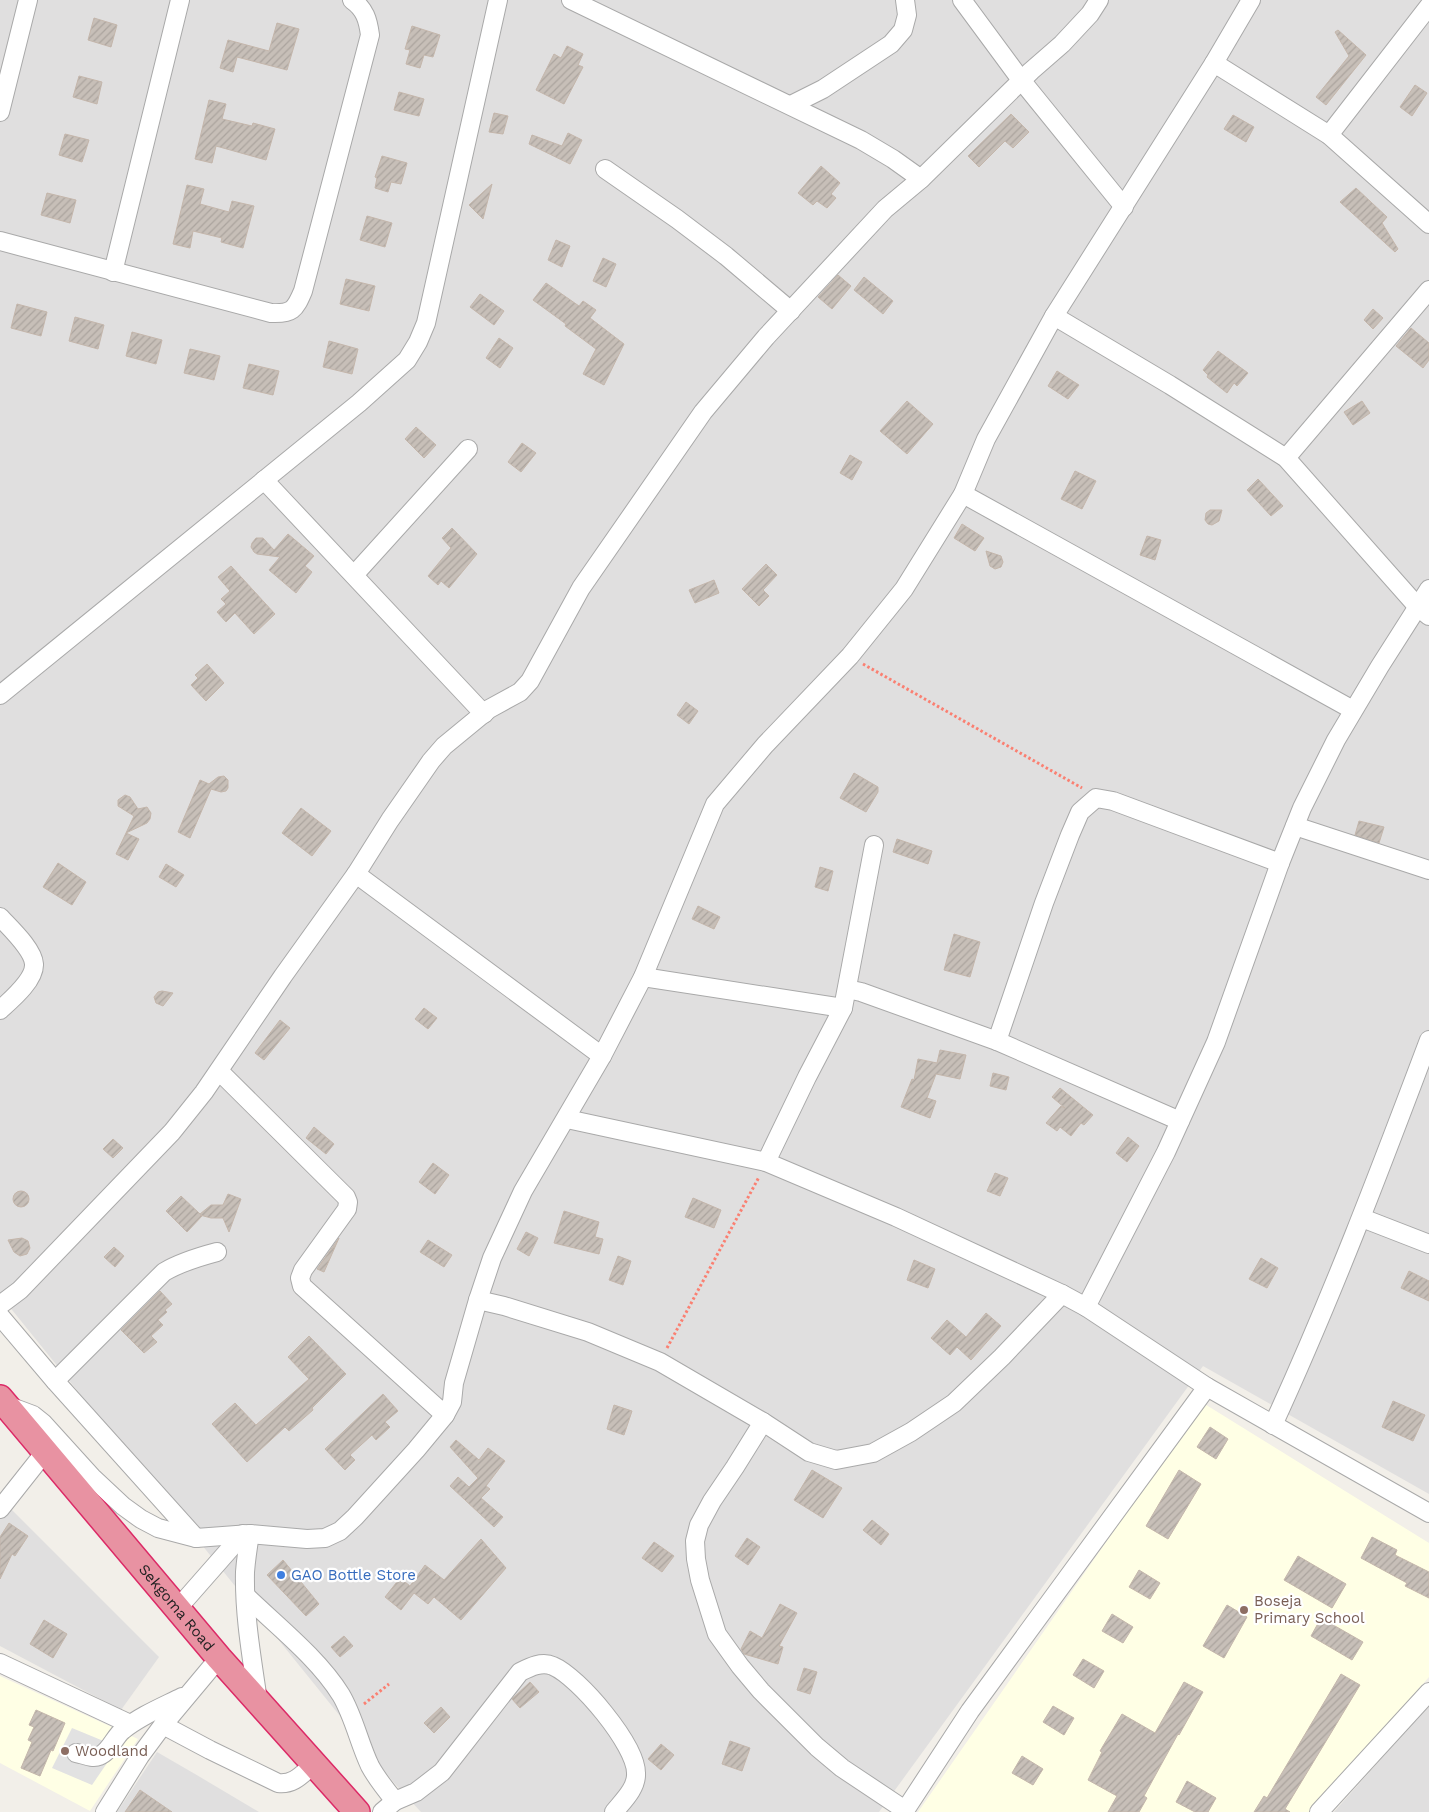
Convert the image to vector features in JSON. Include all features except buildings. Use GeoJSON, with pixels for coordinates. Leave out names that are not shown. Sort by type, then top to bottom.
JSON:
{"type":"FeatureCollection","features":[{"type":"Feature","properties":{"kind":"highway","name":"Sekgoma Road"},"geometry":{"type":"LineString","coordinates":[[3,1402],[219,1658],[357,1812]]}},
{"type":"Feature","properties":{"kind":"street"},"geometry":{"type":"LineString","coordinates":[[0,112],[28,0]]}},
{"type":"Feature","properties":{"kind":"street"},"geometry":{"type":"LineString","coordinates":[[113,272],[180,0]]}},
{"type":"Feature","properties":{"kind":"street"},"geometry":{"type":"LineString","coordinates":[[0,241],[271,313],[285,314],[297,306],[370,35],[368,20],[360,6],[352,0]]}},
{"type":"Feature","properties":{"kind":"street"},"geometry":{"type":"LineString","coordinates":[[0,695],[392,376],[408,360],[426,323],[498,0]]}},
{"type":"Feature","properties":{"kind":"street"},"geometry":{"type":"LineString","coordinates":[[571,0],[861,140],[893,159],[921,179]]}},
{"type":"Feature","properties":{"kind":"street"},"geometry":{"type":"LineString","coordinates":[[791,105],[823,89],[890,44],[903,30],[907,15],[906,0]]}},
{"type":"Feature","properties":{"kind":"street"},"geometry":{"type":"LineString","coordinates":[[962,0],[1021,80],[1124,207]]}},
{"type":"Feature","properties":{"kind":"street"},"geometry":{"type":"LineString","coordinates":[[0,1305],[20,1290],[172,1132],[219,1071],[356,874],[390,820],[431,761],[444,746],[484,714],[520,692],[530,681],[581,588],[703,412],[791,310],[885,209],[921,179],[1021,80],[1062,44],[1090,14],[1099,0]]}},
{"type":"Feature","properties":{"kind":"street"},"geometry":{"type":"LineString","coordinates":[[3,1402],[33,1415],[43,1422],[92,1477],[123,1506],[158,1528],[196,1538],[246,1534],[307,1539],[325,1538],[340,1531],[355,1517],[445,1415],[452,1402],[454,1383],[492,1258],[523,1191],[567,1120],[643,977],[715,804],[765,745],[850,656],[904,589],[963,494],[986,439],[1054,316],[1214,63],[1251,0]]}},
{"type":"Feature","properties":{"kind":"street"},"geometry":{"type":"LineString","coordinates":[[1329,135],[1429,6]]}},
{"type":"Feature","properties":{"kind":"street"},"geometry":{"type":"LineString","coordinates":[[1214,63],[1329,135],[1429,224]]}},
{"type":"Feature","properties":{"kind":"street"},"geometry":{"type":"LineString","coordinates":[[605,169],[719,250],[791,310]]}},
{"type":"Feature","properties":{"kind":"street"},"geometry":{"type":"LineString","coordinates":[[1286,458],[1429,290]]}},
{"type":"Feature","properties":{"kind":"street"},"geometry":{"type":"LineString","coordinates":[[1054,316],[1170,384],[1286,458],[1423,611]]}},
{"type":"Feature","properties":{"kind":"street"},"geometry":{"type":"LineString","coordinates":[[354,575],[468,449]]}},
{"type":"Feature","properties":{"kind":"street"},"geometry":{"type":"LineString","coordinates":[[264,480],[484,714]]}},
{"type":"Feature","properties":{"kind":"street"},"geometry":{"type":"LineString","coordinates":[[963,494],[1353,710]]}},
{"type":"Feature","properties":{"kind":"street"},"geometry":{"type":"LineString","coordinates":[[1086,1308],[1180,1121],[1216,1042],[1280,863],[1295,826],[1336,740],[1353,710],[1423,611],[1429,589]]}},
{"type":"Feature","properties":{"kind":"street"},"geometry":{"type":"LineString","coordinates":[[997,1041],[1070,835],[1080,812],[1096,798],[1113,801],[1280,863]]}},
{"type":"Feature","properties":{"kind":"street"},"geometry":{"type":"LineString","coordinates":[[1295,826],[1429,870]]}},
{"type":"Feature","properties":{"kind":"street"},"geometry":{"type":"LineString","coordinates":[[766,1162],[843,1008],[874,845]]}},
{"type":"Feature","properties":{"kind":"street"},"geometry":{"type":"LineString","coordinates":[[356,874],[602,1056]]}},
{"type":"Feature","properties":{"kind":"street"},"geometry":{"type":"LineString","coordinates":[[0,917],[29,950],[34,964],[30,977],[19,992],[0,1010]]}},
{"type":"Feature","properties":{"kind":"street"},"geometry":{"type":"LineString","coordinates":[[643,977],[843,1008]]}},
{"type":"Feature","properties":{"kind":"street"},"geometry":{"type":"LineString","coordinates":[[846,989],[861,992],[997,1041],[1180,1121]]}},
{"type":"Feature","properties":{"kind":"street"},"geometry":{"type":"LineString","coordinates":[[1273,1425],[1362,1218],[1429,1040]]}},
{"type":"Feature","properties":{"kind":"street"},"geometry":{"type":"LineString","coordinates":[[219,1071],[346,1197],[348,1202],[347,1209],[303,1270],[300,1278],[302,1286],[445,1415]]}},
{"type":"Feature","properties":{"kind":"street"},"geometry":{"type":"LineString","coordinates":[[567,1120],[766,1162],[896,1217],[1062,1294],[1207,1387],[1429,1513]]}},
{"type":"Feature","properties":{"kind":"street"},"geometry":{"type":"LineString","coordinates":[[1362,1218],[1429,1244]]}},
{"type":"Feature","properties":{"kind":"street"},"geometry":{"type":"LineString","coordinates":[[55,1382],[164,1272],[187,1260],[217,1252]]}},
{"type":"Feature","properties":{"kind":"street"},"geometry":{"type":"LineString","coordinates":[[478,1300],[504,1306],[588,1332],[660,1362],[763,1422],[809,1452],[836,1460],[873,1454],[954,1404],[1062,1294]]}},
{"type":"Feature","properties":{"kind":"street"},"geometry":{"type":"LineString","coordinates":[[0,1316],[55,1382],[196,1538]]}},
{"type":"Feature","properties":{"kind":"street"},"geometry":{"type":"LineString","coordinates":[[763,1422],[712,1500],[699,1525],[695,1541],[700,1580],[717,1634],[761,1691],[817,1747],[842,1768],[904,1811],[970,1711],[1207,1387]]}},
{"type":"Feature","properties":{"kind":"street"},"geometry":{"type":"LineString","coordinates":[[0,1509],[45,1452]]}},
{"type":"Feature","properties":{"kind":"street"},"geometry":{"type":"LineString","coordinates":[[246,1534],[246,1596],[251,1656],[258,1702]]}},
{"type":"Feature","properties":{"kind":"street"},"geometry":{"type":"LineString","coordinates":[[178,1608],[246,1534]]}},
{"type":"Feature","properties":{"kind":"street"},"geometry":{"type":"LineString","coordinates":[[246,1596],[325,1674],[341,1696],[370,1766],[380,1782],[388,1806],[416,1792],[442,1772],[520,1672],[534,1665],[552,1665],[572,1679],[592,1698],[628,1746],[635,1763],[637,1775],[634,1787],[614,1812]]}},
{"type":"Feature","properties":{"kind":"street"},"geometry":{"type":"LineString","coordinates":[[105,1812],[140,1756],[163,1725],[219,1658]]}},
{"type":"Feature","properties":{"kind":"street"},"geometry":{"type":"LineString","coordinates":[[0,1663],[125,1728]]}},
{"type":"Feature","properties":{"kind":"street"},"geometry":{"type":"LineString","coordinates":[[1319,1812],[1429,1692]]}},
{"type":"Feature","properties":{"kind":"street"},"geometry":{"type":"LineString","coordinates":[[76,1752],[92,1757],[100,1756],[125,1728],[189,1693]]}},
{"type":"Feature","properties":{"kind":"street"},"geometry":{"type":"LineString","coordinates":[[163,1725],[278,1783],[286,1784],[295,1780],[314,1764]]}},
{"type":"Feature","properties":{"kind":"path"},"geometry":{"type":"LineString","coordinates":[[850,656],[1003,744],[1072,781],[1096,798]]}},
{"type":"Feature","properties":{"kind":"path"},"geometry":{"type":"LineString","coordinates":[[660,1362],[766,1162]]}},
{"type":"Feature","properties":{"kind":"path"},"geometry":{"type":"LineString","coordinates":[[350,1716],[389,1684]]}},
{"type":"Feature","properties":{"kind":"shaded area"},"geometry":{"type":"Polygon","coordinates":[[[0,0],[1429,0],[1429,1494],[1203,1366],[879,1812],[421,1812],[395,1784],[0,1295],[0,0]]]}},
{"type":"Feature","properties":{"kind":"shaded area","name":"Boseja Primary School"},"geometry":{"type":"Polygon","coordinates":[[[1203,1403],[1429,1543],[1429,1677],[1309,1812],[918,1812],[1203,1403]]]}},
{"type":"Feature","properties":{"kind":"shaded area"},"geometry":{"type":"Polygon","coordinates":[[[5,1503],[159,1657],[121,1710],[0,1646],[0,1510],[5,1503]]]}},
{"type":"Feature","properties":{"kind":"shaded area","name":"Woodland"},"geometry":{"type":"Polygon","coordinates":[[[0,1676],[138,1739],[90,1811],[0,1763],[0,1676]]]}},
{"type":"Feature","properties":{"kind":"shaded area"},"geometry":{"type":"Polygon","coordinates":[[[1429,1705],[1429,1812],[1334,1812],[1429,1705]]]}},
{"type":"Feature","properties":{"kind":"shaded area"},"geometry":{"type":"Polygon","coordinates":[[[72,1728],[118,1747],[92,1785],[52,1768],[72,1728]]]}},
{"type":"Feature","properties":{"kind":"shaded area"},"geometry":{"type":"Polygon","coordinates":[[[157,1752],[195,1774],[259,1812],[117,1812],[157,1752]]]}},
{"type":"Feature","properties":{"kind":"place","name":"GAO Bottle Store"},"geometry":{"type":"Point","coordinates":[281,1575]}},
{"type":"Feature","properties":{"kind":"place","name":"Boseja Primary School"},"geometry":{"type":"Point","coordinates":[1244,1610]}},
{"type":"Feature","properties":{"kind":"place","name":"Woodland"},"geometry":{"type":"Point","coordinates":[65,1751]}}]}
